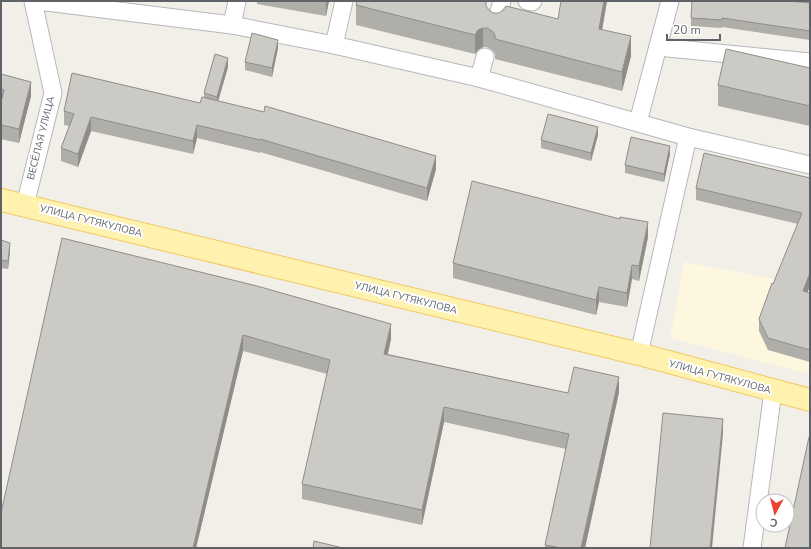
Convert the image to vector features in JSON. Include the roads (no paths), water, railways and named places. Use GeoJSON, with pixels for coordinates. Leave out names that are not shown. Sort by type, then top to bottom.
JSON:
{"type":"FeatureCollection","features":[{"type":"Feature","properties":{"kind":"main road","name":"УЛИЦА ГУТЯКУЛОВА"},"geometry":{"type":"LineString","coordinates":[[1,200],[639,354],[810,400]]}},
{"type":"Feature","properties":{"kind":"street","name":"ВЕСЁЛАЯ УЛИЦА"},"geometry":{"type":"LineString","coordinates":[[25,205],[53,93],[33,1]]}},
{"type":"Feature","properties":{"kind":"street"},"geometry":{"type":"LineString","coordinates":[[38,1],[232,25],[334,45],[479,78],[688,137],[810,165]]}},
{"type":"Feature","properties":{"kind":"street"},"geometry":{"type":"LineString","coordinates":[[232,25],[237,1]]}},
{"type":"Feature","properties":{"kind":"street"},"geometry":{"type":"LineString","coordinates":[[334,45],[344,1]]}},
{"type":"Feature","properties":{"kind":"street"},"geometry":{"type":"LineString","coordinates":[[496,23],[502,1]]}},
{"type":"Feature","properties":{"kind":"street"},"geometry":{"type":"LineString","coordinates":[[527,1],[533,1]]}},
{"type":"Feature","properties":{"kind":"street"},"geometry":{"type":"LineString","coordinates":[[638,122],[670,1]]}},
{"type":"Feature","properties":{"kind":"street"},"geometry":{"type":"LineString","coordinates":[[658,47],[810,62]]}},
{"type":"Feature","properties":{"kind":"street"},"geometry":{"type":"LineString","coordinates":[[479,78],[486,57]]}},
{"type":"Feature","properties":{"kind":"street"},"geometry":{"type":"LineString","coordinates":[[639,354],[688,137]]}},
{"type":"Feature","properties":{"kind":"street"},"geometry":{"type":"LineString","coordinates":[[752,548],[773,391]]}}]}
